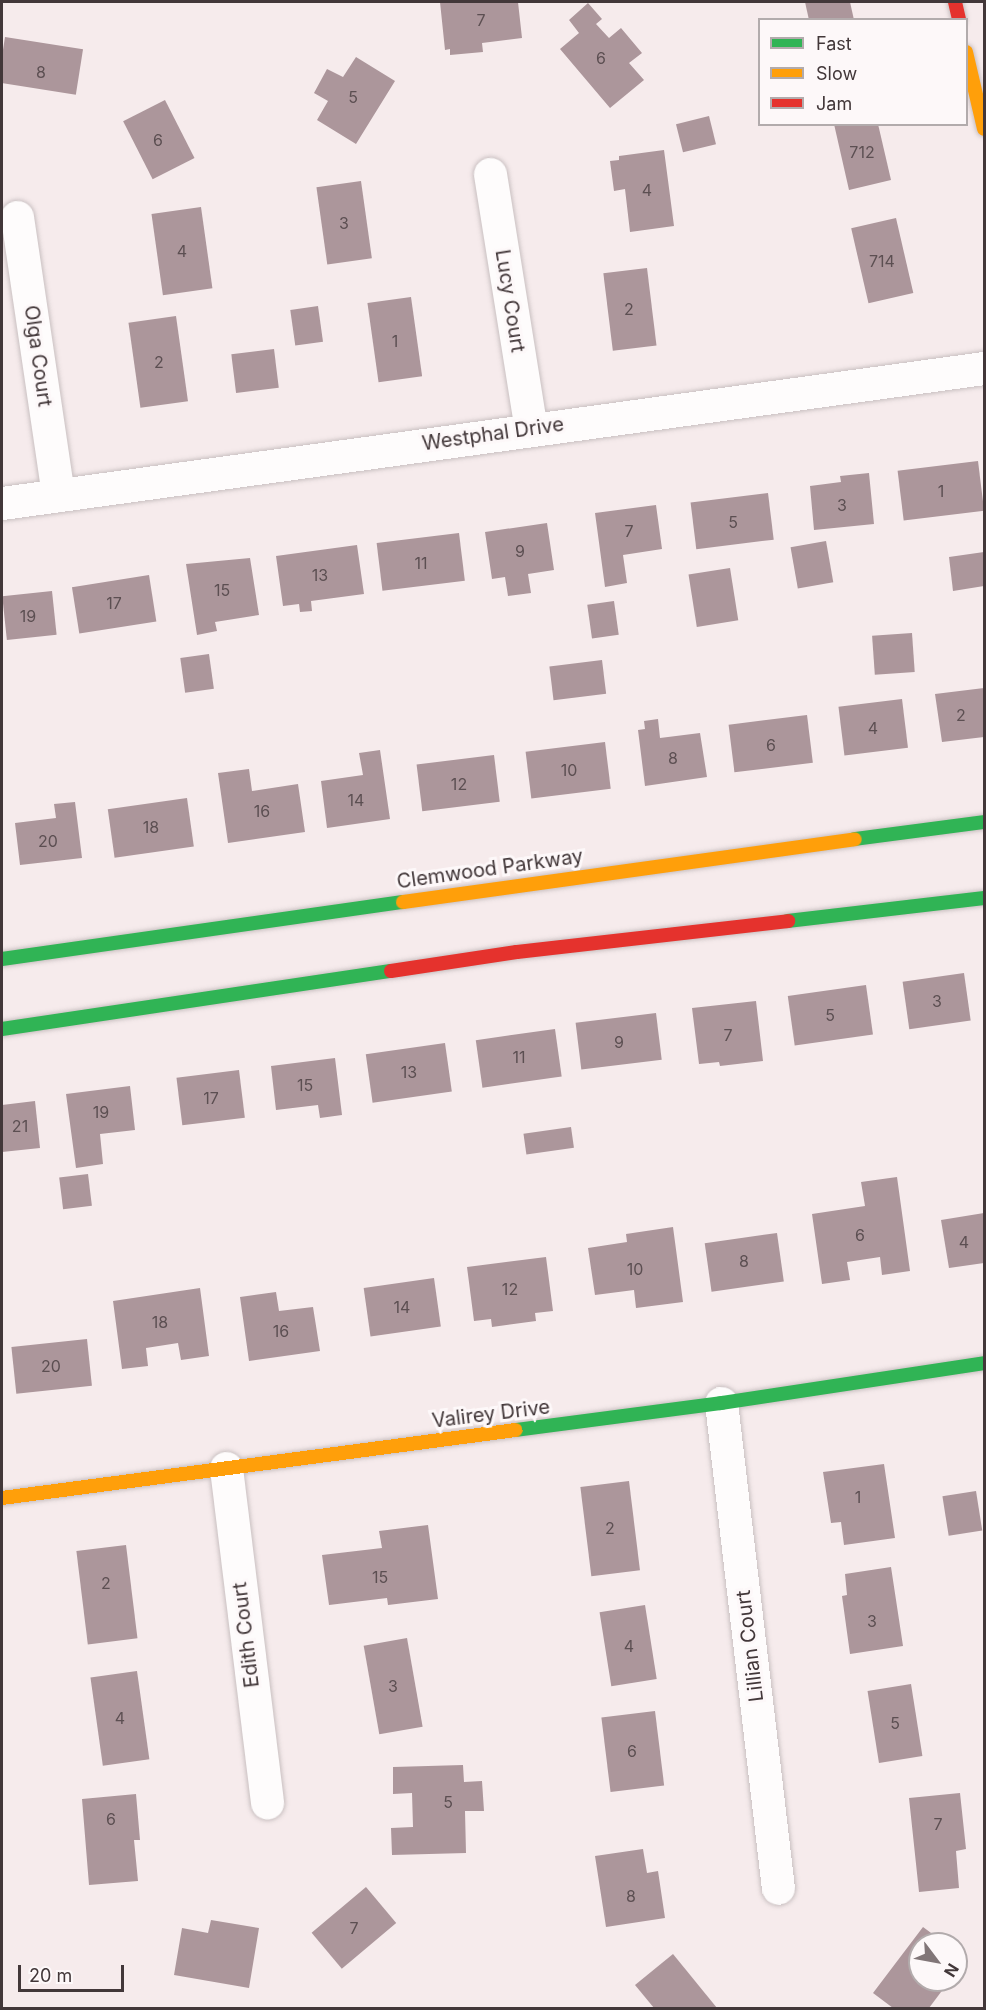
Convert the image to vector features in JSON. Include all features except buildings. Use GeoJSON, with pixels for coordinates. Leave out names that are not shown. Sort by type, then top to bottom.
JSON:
{"type":"FeatureCollection","features":[{"type":"Feature","properties":{"kind":"street"},"geometry":{"type":"LineString","coordinates":[[955,2],[959,18]]}},
{"type":"Feature","properties":{"kind":"street"},"geometry":{"type":"LineString","coordinates":[[968,61],[984,129]]}},
{"type":"Feature","properties":{"kind":"street","name":"Lucy Court"},"geometry":{"type":"LineString","coordinates":[[490,174],[531,429]]}},
{"type":"Feature","properties":{"kind":"street","name":"Olga Court"},"geometry":{"type":"LineString","coordinates":[[17,218],[58,495]]}},
{"type":"Feature","properties":{"kind":"street","name":"Westphal Drive"},"geometry":{"type":"LineString","coordinates":[[2,503],[984,368]]}},
{"type":"Feature","properties":{"kind":"street","name":"Clemwood Parkway"},"geometry":{"type":"LineString","coordinates":[[2,959],[652,866],[984,822]]}},
{"type":"Feature","properties":{"kind":"street"},"geometry":{"type":"LineString","coordinates":[[2,1029],[517,952],[984,898]]}},
{"type":"Feature","properties":{"kind":"street","name":"Valirey Drive"},"geometry":{"type":"LineString","coordinates":[[2,1498],[721,1403],[984,1363]]}},
{"type":"Feature","properties":{"kind":"street","name":"Lillian Court"},"geometry":{"type":"LineString","coordinates":[[721,1403],[778,1888]]}},
{"type":"Feature","properties":{"kind":"street","name":"Edith Court"},"geometry":{"type":"LineString","coordinates":[[226,1468],[267,1802]]}},
{"type":"Feature","properties":{"kind":"traffic: fast"},"geometry":{"type":"LineString","coordinates":[[855,839],[984,822]]}},
{"type":"Feature","properties":{"kind":"traffic: fast"},"geometry":{"type":"LineString","coordinates":[[788,921],[984,898]]}},
{"type":"Feature","properties":{"kind":"traffic: fast"},"geometry":{"type":"LineString","coordinates":[[2,959],[403,902]]}},
{"type":"Feature","properties":{"kind":"traffic: fast"},"geometry":{"type":"LineString","coordinates":[[2,1029],[391,971]]}},
{"type":"Feature","properties":{"kind":"traffic: fast"},"geometry":{"type":"LineString","coordinates":[[516,1430],[721,1403],[984,1363]]}},
{"type":"Feature","properties":{"kind":"traffic: slow"},"geometry":{"type":"LineString","coordinates":[[968,61],[984,129]]}},
{"type":"Feature","properties":{"kind":"traffic: slow"},"geometry":{"type":"LineString","coordinates":[[403,902],[855,839]]}},
{"type":"Feature","properties":{"kind":"traffic: slow"},"geometry":{"type":"LineString","coordinates":[[2,1498],[516,1430]]}},
{"type":"Feature","properties":{"kind":"traffic: jam"},"geometry":{"type":"LineString","coordinates":[[955,2],[959,18]]}},
{"type":"Feature","properties":{"kind":"traffic: jam"},"geometry":{"type":"LineString","coordinates":[[391,971],[517,952],[788,921]]}}]}
